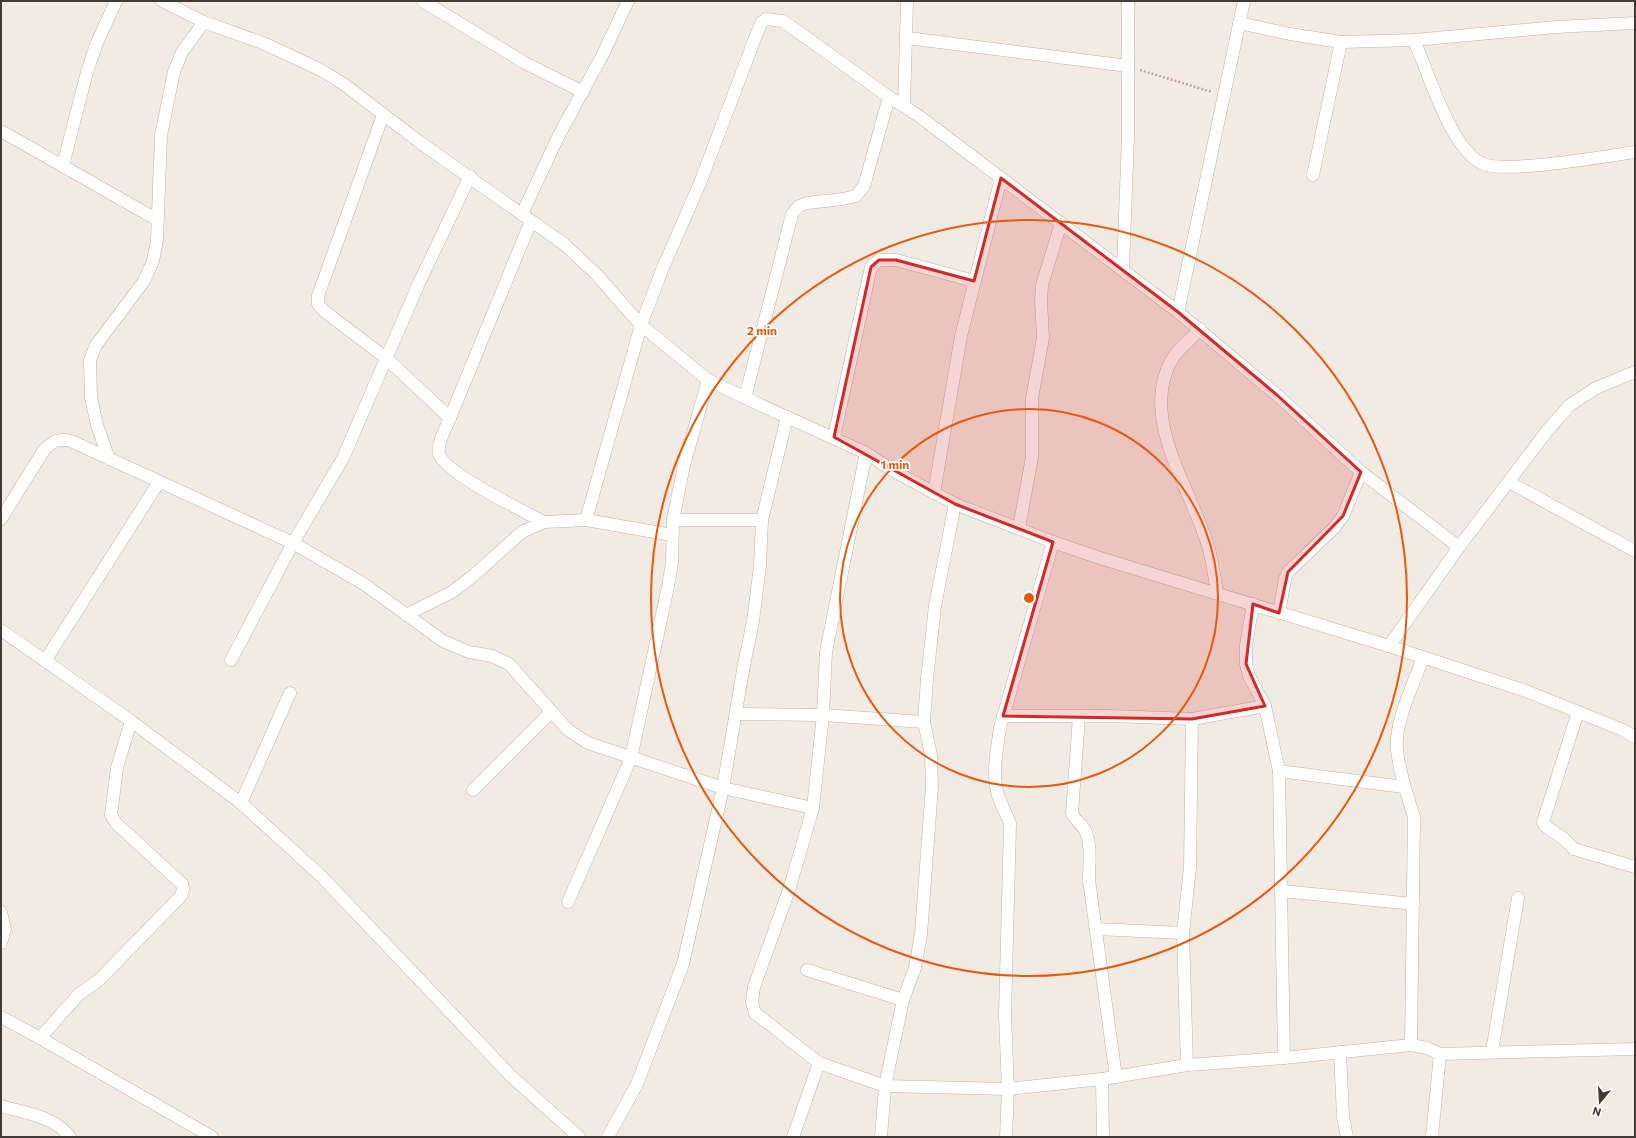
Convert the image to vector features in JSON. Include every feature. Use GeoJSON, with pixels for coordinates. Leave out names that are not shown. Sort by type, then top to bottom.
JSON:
{"type":"FeatureCollection","features":[{"type":"Feature","properties":{"kind":"street"},"geometry":{"type":"LineString","coordinates":[[63,165],[87,72],[96,45],[116,1]]}},
{"type":"Feature","properties":{"kind":"street"},"geometry":{"type":"LineString","coordinates":[[162,1],[204,22],[263,43],[319,69],[345,85],[383,115],[564,244],[597,276],[641,325],[708,380],[866,453],[955,504],[1053,542],[1389,646],[1526,691],[1623,730],[1635,737]]}},
{"type":"Feature","properties":{"kind":"street"},"geometry":{"type":"LineString","coordinates":[[422,1],[526,64],[583,92]]}},
{"type":"Feature","properties":{"kind":"street"},"geometry":{"type":"LineString","coordinates":[[544,522],[482,489],[442,461],[439,452],[441,440],[559,135],[583,92],[628,1]]}},
{"type":"Feature","properties":{"kind":"street"},"geometry":{"type":"LineString","coordinates":[[904,106],[907,38],[906,1]]}},
{"type":"Feature","properties":{"kind":"street"},"geometry":{"type":"LineString","coordinates":[[1123,270],[1128,136],[1128,1]]}},
{"type":"Feature","properties":{"kind":"street"},"geometry":{"type":"LineString","coordinates":[[1178,312],[1244,1]]}},
{"type":"Feature","properties":{"kind":"street"},"geometry":{"type":"LineString","coordinates":[[586,520],[641,325],[662,270],[700,183],[762,22],[766,19],[783,21],[889,97],[904,106],[1123,270],[1200,329],[1277,395],[1361,472],[1459,547]]}},
{"type":"Feature","properties":{"kind":"street"},"geometry":{"type":"LineString","coordinates":[[109,459],[97,425],[91,398],[90,360],[99,340],[144,282],[153,261],[156,240],[161,135],[174,72],[182,52],[204,22]]}},
{"type":"Feature","properties":{"kind":"street"},"geometry":{"type":"LineString","coordinates":[[1239,23],[1290,34],[1341,42],[1414,40],[1556,27],[1635,23]]}},
{"type":"Feature","properties":{"kind":"street"},"geometry":{"type":"LineString","coordinates":[[907,38],[1128,66]]}},
{"type":"Feature","properties":{"kind":"street"},"geometry":{"type":"LineString","coordinates":[[1414,40],[1452,131],[1468,152],[1482,164],[1499,167],[1535,165],[1635,152]]}},
{"type":"Feature","properties":{"kind":"street"},"geometry":{"type":"LineString","coordinates":[[1313,176],[1341,42]]}},
{"type":"Feature","properties":{"kind":"street"},"geometry":{"type":"LineString","coordinates":[[745,398],[792,214],[798,206],[807,203],[842,200],[856,196],[864,186],[889,97]]}},
{"type":"Feature","properties":{"kind":"street"},"geometry":{"type":"LineString","coordinates":[[383,115],[318,296],[318,304],[324,311],[386,358],[450,418]]}},
{"type":"Feature","properties":{"kind":"street"},"geometry":{"type":"LineString","coordinates":[[1,131],[156,219]]}},
{"type":"Feature","properties":{"kind":"street"},"geometry":{"type":"LineString","coordinates":[[231,660],[294,543],[343,458],[419,283],[470,176]]}},
{"type":"Feature","properties":{"kind":"street"},"geometry":{"type":"LineString","coordinates":[[934,493],[961,336],[1001,178]]}},
{"type":"Feature","properties":{"kind":"street"},"geometry":{"type":"LineString","coordinates":[[1019,528],[1032,457],[1032,398],[1043,338],[1041,300],[1042,285],[1061,223]]}},
{"type":"Feature","properties":{"kind":"street"},"geometry":{"type":"LineString","coordinates":[[834,437],[871,267],[879,260],[896,260],[974,281]]}},
{"type":"Feature","properties":{"kind":"street"},"geometry":{"type":"LineString","coordinates":[[1200,329],[1174,356],[1164,381],[1160,411],[1171,453],[1210,553],[1217,592]]}},
{"type":"Feature","properties":{"kind":"street"},"geometry":{"type":"LineString","coordinates":[[1389,646],[1459,547],[1547,431],[1570,404],[1596,388],[1635,372]]}},
{"type":"Feature","properties":{"kind":"street"},"geometry":{"type":"LineString","coordinates":[[568,902],[631,758],[668,587],[672,563],[673,520],[684,465],[708,380]]}},
{"type":"Feature","properties":{"kind":"street"},"geometry":{"type":"LineString","coordinates":[[608,1137],[637,1084],[683,964],[723,788],[753,621],[760,566],[762,520],[787,417]]}},
{"type":"Feature","properties":{"kind":"street"},"geometry":{"type":"LineString","coordinates":[[1,520],[44,450],[52,442],[60,439],[71,441],[294,543],[364,584],[443,641],[469,652],[492,656],[509,664],[568,730],[588,743],[723,788],[813,808]]}},
{"type":"Feature","properties":{"kind":"street"},"geometry":{"type":"LineString","coordinates":[[866,453],[826,652],[823,715],[813,808],[789,890],[754,987],[752,1002],[755,1013],[765,1022],[819,1063],[885,1086],[1008,1089],[1102,1079],[1187,1065],[1284,1058],[1411,1045],[1427,1048],[1440,1054],[1492,1051],[1635,1049]]}},
{"type":"Feature","properties":{"kind":"street"},"geometry":{"type":"LineString","coordinates":[[1280,613],[1285,579],[1288,572],[1334,528],[1343,516],[1361,472]]}},
{"type":"Feature","properties":{"kind":"street"},"geometry":{"type":"LineString","coordinates":[[45,662],[159,482]]}},
{"type":"Feature","properties":{"kind":"street"},"geometry":{"type":"LineString","coordinates":[[1509,482],[1635,551]]}},
{"type":"Feature","properties":{"kind":"street"},"geometry":{"type":"LineString","coordinates":[[881,1137],[885,1086],[903,1000],[914,968],[922,934],[932,786],[930,755],[924,722],[935,606],[955,504]]}},
{"type":"Feature","properties":{"kind":"street"},"geometry":{"type":"LineString","coordinates":[[406,614],[452,592],[474,575],[522,532],[544,522],[586,520],[672,536]]}},
{"type":"Feature","properties":{"kind":"street"},"geometry":{"type":"LineString","coordinates":[[673,520],[762,520]]}},
{"type":"Feature","properties":{"kind":"street"},"geometry":{"type":"LineString","coordinates":[[1006,1137],[1008,1089],[1005,1015],[1010,824],[999,797],[996,782],[997,745],[1003,716],[1053,542]]}},
{"type":"Feature","properties":{"kind":"street"},"geometry":{"type":"LineString","coordinates":[[1253,604],[1246,646],[1246,664],[1249,676],[1265,706],[1279,771],[1284,1058]]}},
{"type":"Feature","properties":{"kind":"street"},"geometry":{"type":"LineString","coordinates":[[1,630],[131,721],[241,803],[321,876],[512,1077],[579,1137]]}},
{"type":"Feature","properties":{"kind":"street"},"geometry":{"type":"LineString","coordinates":[[1411,1045],[1414,817],[1404,787],[1397,747],[1399,727],[1423,658]]}},
{"type":"Feature","properties":{"kind":"street"},"geometry":{"type":"LineString","coordinates":[[241,803],[290,693]]}},
{"type":"Feature","properties":{"kind":"street"},"geometry":{"type":"LineString","coordinates":[[1003,716],[1079,716],[1192,719],[1265,706]]}},
{"type":"Feature","properties":{"kind":"street"},"geometry":{"type":"LineString","coordinates":[[473,790],[551,712]]}},
{"type":"Feature","properties":{"kind":"street"},"geometry":{"type":"LineString","coordinates":[[1578,712],[1544,814],[1543,822],[1545,826],[1564,839],[1574,849],[1635,867]]}},
{"type":"Feature","properties":{"kind":"street"},"geometry":{"type":"LineString","coordinates":[[737,714],[823,715],[924,722]]}},
{"type":"Feature","properties":{"kind":"street"},"geometry":{"type":"LineString","coordinates":[[1079,716],[1072,813],[1074,820],[1082,826],[1088,837],[1090,851],[1089,880],[1116,1077]]}},
{"type":"Feature","properties":{"kind":"street"},"geometry":{"type":"LineString","coordinates":[[1187,1065],[1183,933],[1190,867],[1192,830],[1192,719]]}},
{"type":"Feature","properties":{"kind":"street"},"geometry":{"type":"LineString","coordinates":[[40,1038],[79,994],[100,980],[181,896],[183,889],[182,884],[116,823],[111,815],[117,768],[131,721]]}},
{"type":"Feature","properties":{"kind":"street"},"geometry":{"type":"LineString","coordinates":[[1279,771],[1404,787]]}},
{"type":"Feature","properties":{"kind":"street"},"geometry":{"type":"LineString","coordinates":[[1282,891],[1414,904]]}},
{"type":"Feature","properties":{"kind":"street"},"geometry":{"type":"LineString","coordinates":[[1492,1051],[1518,898]]}},
{"type":"Feature","properties":{"kind":"street"},"geometry":{"type":"LineString","coordinates":[[1,912],[5,929],[1,943]]}},
{"type":"Feature","properties":{"kind":"street"},"geometry":{"type":"LineString","coordinates":[[1096,929],[1183,933]]}},
{"type":"Feature","properties":{"kind":"street"},"geometry":{"type":"LineString","coordinates":[[807,970],[903,1000]]}},
{"type":"Feature","properties":{"kind":"street"},"geometry":{"type":"LineString","coordinates":[[1,1017],[212,1137]]}},
{"type":"Feature","properties":{"kind":"street"},"geometry":{"type":"LineString","coordinates":[[1340,1052],[1343,1117],[1347,1137]]}},
{"type":"Feature","properties":{"kind":"street"},"geometry":{"type":"LineString","coordinates":[[1432,1137],[1440,1054]]}},
{"type":"Feature","properties":{"kind":"street"},"geometry":{"type":"LineString","coordinates":[[793,1137],[819,1063]]}},
{"type":"Feature","properties":{"kind":"street"},"geometry":{"type":"LineString","coordinates":[[1102,1079],[1103,1137]]}},
{"type":"Feature","properties":{"kind":"street"},"geometry":{"type":"LineString","coordinates":[[1,1106],[50,1120],[64,1130],[70,1137]]}},
{"type":"Feature","properties":{"kind":"path"},"geometry":{"type":"LineString","coordinates":[[1128,66],[1224,96]]}},
{"type":"Feature","properties":{"kind":"highlighted area"},"geometry":{"type":"Polygon","coordinates":[[[1001,178],[1178,312],[1277,395],[1361,472],[1343,516],[1288,572],[1279,613],[1253,604],[1246,664],[1265,706],[1192,719],[1003,716],[1053,542],[955,504],[834,437],[871,267],[879,260],[896,260],[974,281],[1001,178]]]}}]}
